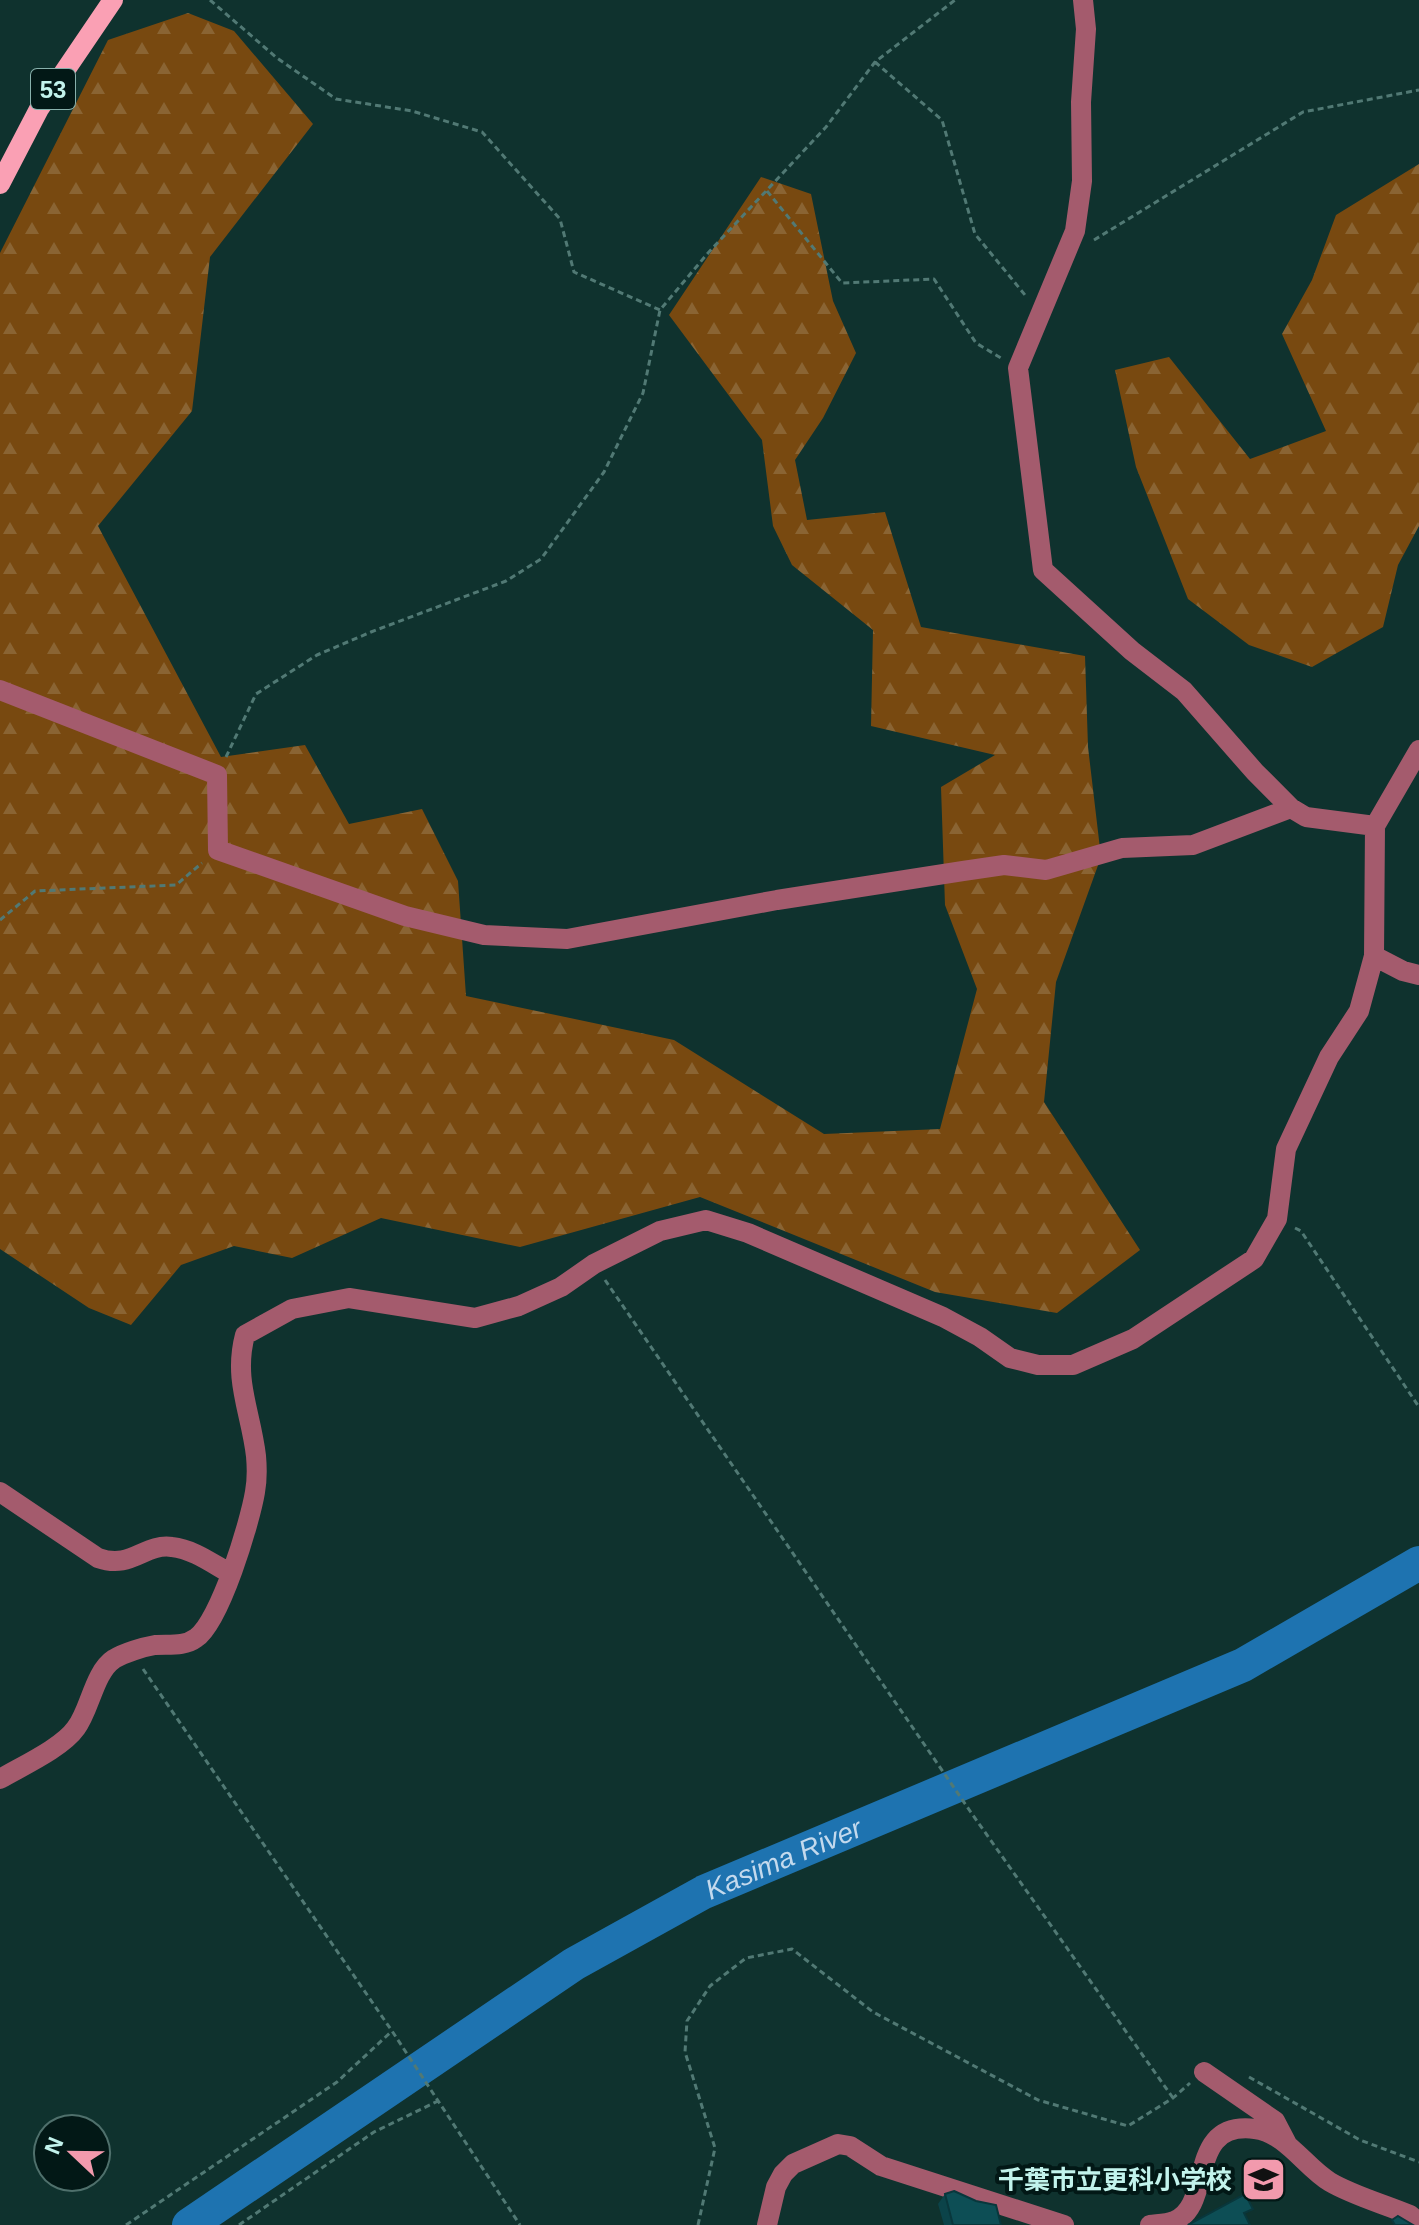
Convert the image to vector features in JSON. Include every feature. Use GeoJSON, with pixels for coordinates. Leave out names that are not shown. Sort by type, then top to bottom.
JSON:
{"type":"FeatureCollection","features":[{"type":"Feature","properties":{"kind":"main road","name":"53"},"geometry":{"type":"LineString","coordinates":[[0,184],[39,109],[113,0]]}},
{"type":"Feature","properties":{"kind":"street"},"geometry":{"type":"LineString","coordinates":[[1083,0],[1086,29],[1081,102],[1082,181],[1075,231],[1018,368],[1043,570],[1132,651],[1184,691],[1291,808],[1306,817],[1375,826]]}},
{"type":"Feature","properties":{"kind":"street"},"geometry":{"type":"LineString","coordinates":[[0,690],[217,775],[218,850],[405,916],[484,935],[567,939],[777,900],[948,873],[1004,865],[1046,870],[1122,848],[1193,845],[1291,808]]}},
{"type":"Feature","properties":{"kind":"street"},"geometry":{"type":"LineString","coordinates":[[0,1779],[76,1729],[95,1686],[112,1660],[153,1646],[179,1645],[196,1638],[210,1623],[231,1574],[256,1491],[256,1456],[240,1375],[240,1354],[245,1335],[292,1309],[349,1298],[475,1318],[519,1306],[561,1287],[594,1264],[660,1231],[706,1220],[748,1233],[943,1317],[1010,1358],[1038,1365],[1073,1365],[1133,1339],[1254,1259],[1277,1219],[1286,1149],[1329,1057],[1359,1011],[1374,956],[1375,826],[1419,750]]}},
{"type":"Feature","properties":{"kind":"street"},"geometry":{"type":"LineString","coordinates":[[1374,956],[1403,971],[1419,975]]}},
{"type":"Feature","properties":{"kind":"street"},"geometry":{"type":"LineString","coordinates":[[0,1492],[98,1558],[111,1563],[171,1546],[231,1574]]}},
{"type":"Feature","properties":{"kind":"street"},"geometry":{"type":"LineString","coordinates":[[1204,2072],[1275,2121],[1287,2144]]}},
{"type":"Feature","properties":{"kind":"street"},"geometry":{"type":"LineString","coordinates":[[1150,2225],[1175,2221],[1187,2211],[1217,2137],[1245,2128],[1260,2130],[1287,2144],[1332,2183],[1410,2215],[1419,2223]]}},
{"type":"Feature","properties":{"kind":"street"},"geometry":{"type":"LineString","coordinates":[[767,2225],[776,2187],[783,2174],[793,2164],[838,2144],[850,2146],[881,2166],[1064,2225]]}},
{"type":"Feature","properties":{"kind":"path"},"geometry":{"type":"LineString","coordinates":[[210,0],[277,58],[336,99],[412,111],[482,132],[560,219],[574,272],[660,310]]}},
{"type":"Feature","properties":{"kind":"path"},"geometry":{"type":"LineString","coordinates":[[217,775],[256,694],[317,655],[506,581],[541,559],[604,472],[643,393],[660,310],[708,253],[826,127],[875,62],[955,0]]}},
{"type":"Feature","properties":{"kind":"path"},"geometry":{"type":"LineString","coordinates":[[875,62],[942,120],[975,234],[1040,314]]}},
{"type":"Feature","properties":{"kind":"path"},"geometry":{"type":"LineString","coordinates":[[1090,242],[1303,112],[1419,90]]}},
{"type":"Feature","properties":{"kind":"path"},"geometry":{"type":"LineString","coordinates":[[767,191],[842,283],[934,279],[976,343],[1018,368]]}},
{"type":"Feature","properties":{"kind":"path"},"geometry":{"type":"LineString","coordinates":[[0,920],[35,891],[176,885],[218,850]]}},
{"type":"Feature","properties":{"kind":"path"},"geometry":{"type":"LineString","coordinates":[[1277,1219],[1301,1231],[1419,1407]]}},
{"type":"Feature","properties":{"kind":"path"},"geometry":{"type":"LineString","coordinates":[[594,1264],[970,1811],[1173,2098],[1128,2126],[1038,2100],[873,2012],[792,1949],[746,1958],[710,1986],[687,2021],[685,2052],[715,2148],[698,2225]]}},
{"type":"Feature","properties":{"kind":"path"},"geometry":{"type":"LineString","coordinates":[[131,1653],[392,2031],[520,2225]]}},
{"type":"Feature","properties":{"kind":"path"},"geometry":{"type":"LineString","coordinates":[[126,2225],[337,2082],[392,2031]]}},
{"type":"Feature","properties":{"kind":"path"},"geometry":{"type":"LineString","coordinates":[[1248,2077],[1360,2140],[1419,2162]]}},
{"type":"Feature","properties":{"kind":"path"},"geometry":{"type":"LineString","coordinates":[[239,2225],[374,2132],[438,2101]]}},
{"type":"Feature","properties":{"kind":"green space"},"geometry":{"type":"Polygon","coordinates":[[[188,13],[234,31],[313,124],[210,257],[192,411],[98,526],[221,757],[305,745],[349,824],[422,809],[458,881],[466,996],[674,1040],[824,1134],[940,1129],[977,989],[945,905],[941,787],[995,755],[871,726],[873,630],[792,565],[773,526],[762,440],[669,315],[761,177],[811,194],[833,301],[856,353],[823,418],[795,460],[807,520],[885,512],[921,627],[1085,656],[1088,747],[1101,857],[1056,982],[1044,1102],[1140,1250],[1057,1313],[935,1292],[700,1197],[520,1247],[381,1218],[292,1258],[234,1246],[181,1265],[131,1325],[89,1308],[0,1249],[0,253],[108,40],[188,13]]]}},
{"type":"Feature","properties":{"kind":"green space"},"geometry":{"type":"Polygon","coordinates":[[[1419,164],[1419,526],[1398,565],[1383,627],[1312,667],[1249,645],[1188,599],[1136,467],[1115,370],[1169,357],[1250,459],[1326,431],[1282,334],[1312,280],[1336,215],[1419,164]]]}},
{"type":"Feature","properties":{"kind":"building"},"geometry":{"type":"Polygon","coordinates":[[[954,2191],[976,2201],[996,2205],[1001,2225],[953,2225],[945,2194],[954,2191]]]}},
{"type":"Feature","properties":{"kind":"building"},"geometry":{"type":"Polygon","coordinates":[[[1245,2194],[1253,2209],[1244,2213],[1250,2225],[1188,2225],[1245,2194]]]}},
{"type":"Feature","properties":{"kind":"building"},"geometry":{"type":"Polygon","coordinates":[[[1398,2216],[1413,2225],[1395,2225],[1392,2220],[1398,2216]]]}},
{"type":"Feature","properties":{"kind":"waterway","name":"Kasima River"},"geometry":{"type":"LineString","coordinates":[[189,2225],[574,1964],[704,1892],[1243,1665],[1419,1563]]}},
{"type":"Feature","properties":{"kind":"place","name":"千葉市立更科小学校"},"geometry":{"type":"Point","coordinates":[1263,2180]}}]}
